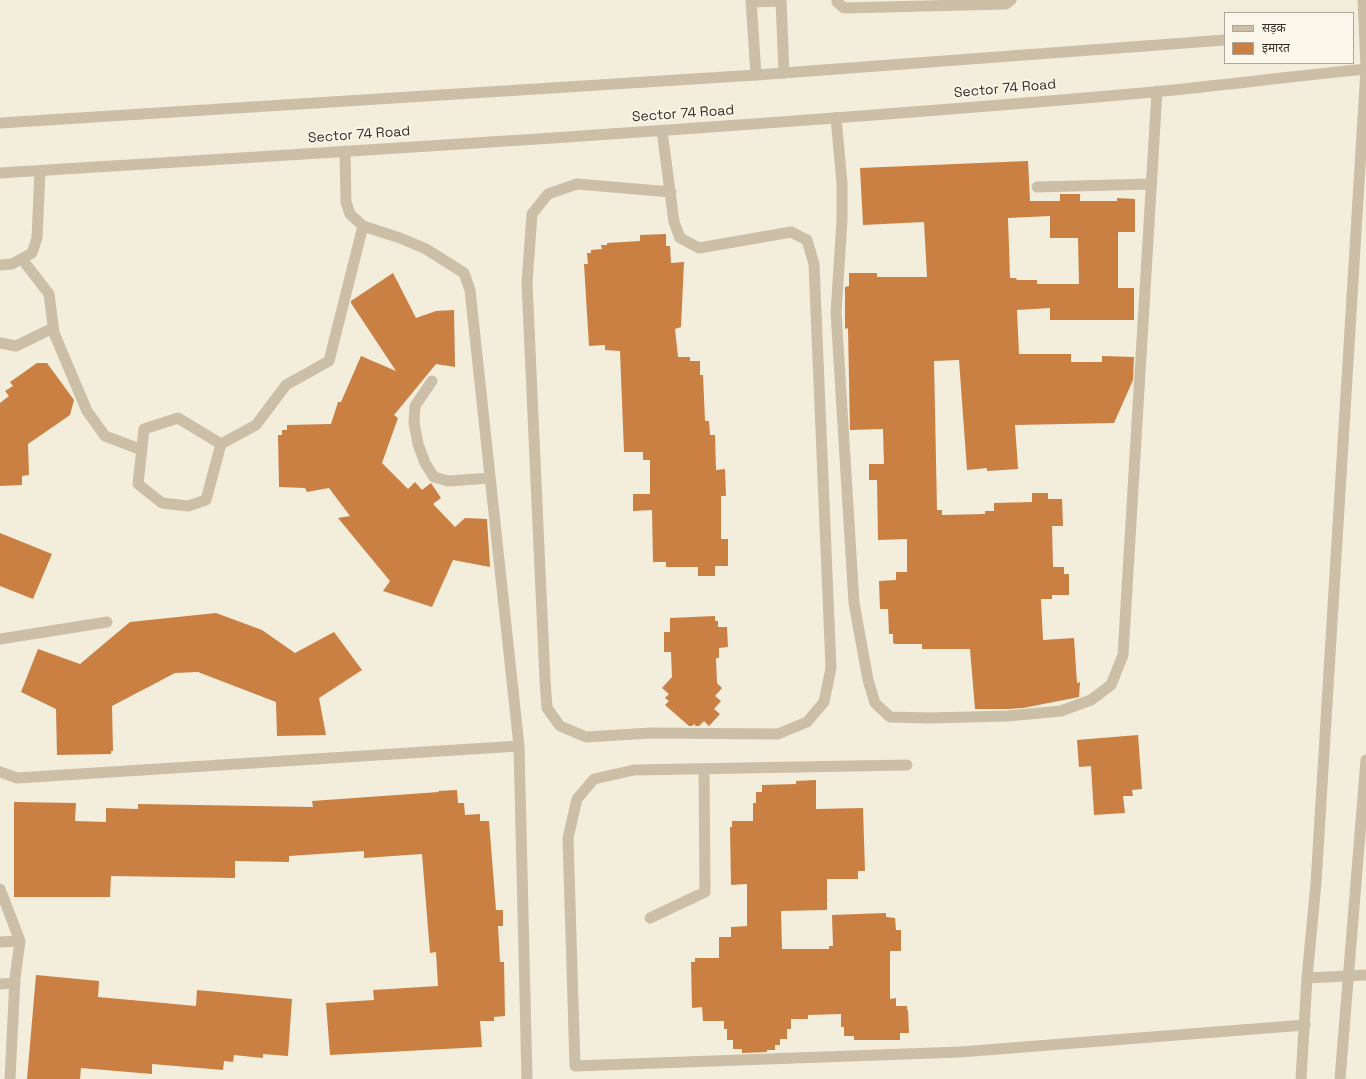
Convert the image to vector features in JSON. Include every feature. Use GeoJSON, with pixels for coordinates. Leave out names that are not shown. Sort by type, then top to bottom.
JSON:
{"type":"FeatureCollection","features":[{"type":"Feature","properties":{"kind":"street"},"geometry":{"type":"LineString","coordinates":[[756,75],[751,1],[781,0],[784,72]]}},
{"type":"Feature","properties":{"kind":"street"},"geometry":{"type":"LineString","coordinates":[[837,0],[837,2],[844,8],[1006,4],[1011,0]]}},
{"type":"Feature","properties":{"kind":"street"},"geometry":{"type":"LineString","coordinates":[[1301,1079],[1307,978],[1316,883],[1366,69],[1361,30],[1362,0]]}},
{"type":"Feature","properties":{"kind":"street"},"geometry":{"type":"LineString","coordinates":[[0,123],[756,75],[1224,40]]}},
{"type":"Feature","properties":{"kind":"street","name":"Sector 74 Road"},"geometry":{"type":"LineString","coordinates":[[0,173],[662,131],[836,118],[1157,91],[1366,69]]}},
{"type":"Feature","properties":{"kind":"street"},"geometry":{"type":"LineString","coordinates":[[836,118],[842,183],[842,222],[836,312],[854,603],[868,680],[875,703],[890,717],[930,718],[1008,716],[1061,711],[1091,700],[1111,685],[1123,656],[1157,91]]}},
{"type":"Feature","properties":{"kind":"street"},"geometry":{"type":"LineString","coordinates":[[662,131],[671,192],[674,222],[680,238],[699,248],[791,232],[807,240],[814,264],[831,668],[824,702],[807,722],[778,734],[650,733],[586,737],[560,726],[547,708],[527,283],[532,214],[548,194],[577,184],[671,192]]}},
{"type":"Feature","properties":{"kind":"street"},"geometry":{"type":"LineString","coordinates":[[345,151],[346,202],[350,214],[363,226],[400,238],[426,249],[464,273],[470,290],[519,746],[527,1079]]}},
{"type":"Feature","properties":{"kind":"street"},"geometry":{"type":"LineString","coordinates":[[0,265],[12,264],[32,253],[37,238],[40,171]]}},
{"type":"Feature","properties":{"kind":"street"},"geometry":{"type":"LineString","coordinates":[[1037,187],[1151,184]]}},
{"type":"Feature","properties":{"kind":"street"},"geometry":{"type":"LineString","coordinates":[[221,444],[178,418],[144,429],[138,484],[162,502],[188,506],[206,500],[221,444],[256,425],[286,385],[329,361],[363,226]]}},
{"type":"Feature","properties":{"kind":"street"},"geometry":{"type":"LineString","coordinates":[[22,259],[49,294],[54,333],[88,411],[105,436],[142,450]]}},
{"type":"Feature","properties":{"kind":"street"},"geometry":{"type":"LineString","coordinates":[[0,343],[16,346],[53,328]]}},
{"type":"Feature","properties":{"kind":"street"},"geometry":{"type":"LineString","coordinates":[[432,381],[415,406],[414,423],[418,444],[425,463],[434,477],[448,482],[490,478]]}},
{"type":"Feature","properties":{"kind":"street"},"geometry":{"type":"LineString","coordinates":[[0,639],[107,622]]}},
{"type":"Feature","properties":{"kind":"street"},"geometry":{"type":"LineString","coordinates":[[0,772],[17,778],[519,746]]}},
{"type":"Feature","properties":{"kind":"street"},"geometry":{"type":"LineString","coordinates":[[1340,1079],[1366,760]]}},
{"type":"Feature","properties":{"kind":"street"},"geometry":{"type":"LineString","coordinates":[[907,765],[634,770],[594,779],[577,799],[568,838],[575,1066],[960,1052],[1305,1025]]}},
{"type":"Feature","properties":{"kind":"street"},"geometry":{"type":"LineString","coordinates":[[650,918],[706,892],[704,769]]}},
{"type":"Feature","properties":{"kind":"street"},"geometry":{"type":"LineString","coordinates":[[0,889],[20,941],[15,983],[10,1079]]}},
{"type":"Feature","properties":{"kind":"street"},"geometry":{"type":"LineString","coordinates":[[0,942],[20,941]]}},
{"type":"Feature","properties":{"kind":"street"},"geometry":{"type":"LineString","coordinates":[[1307,978],[1366,975]]}},
{"type":"Feature","properties":{"kind":"street"},"geometry":{"type":"LineString","coordinates":[[0,984],[15,983]]}},
{"type":"Feature","properties":{"kind":"building"},"geometry":{"type":"Polygon","coordinates":[[[1028,161],[1030,201],[1060,201],[1060,194],[1080,194],[1080,201],[1117,201],[1117,198],[1135,199],[1135,232],[1118,232],[1118,288],[1134,288],[1134,320],[1050,320],[1050,308],[1017,310],[1019,354],[1071,354],[1071,362],[1102,362],[1102,356],[1134,357],[1133,380],[1114,423],[1015,425],[1018,469],[987,471],[987,468],[967,470],[959,360],[934,361],[937,510],[942,510],[942,515],[985,514],[985,511],[994,511],[994,503],[1032,502],[1032,493],[1048,493],[1048,499],[1062,499],[1063,526],[1052,526],[1053,567],[1064,567],[1064,574],[1069,574],[1069,595],[1052,595],[1052,599],[1041,599],[1043,640],[1074,638],[1077,683],[1080,682],[1079,697],[1023,708],[975,709],[970,649],[922,649],[922,644],[895,644],[893,643],[893,634],[889,634],[888,609],[880,609],[879,581],[896,580],[896,572],[907,572],[907,539],[878,540],[877,480],[869,480],[869,464],[884,464],[883,429],[850,430],[848,328],[845,329],[845,287],[849,286],[849,273],[877,273],[877,277],[927,277],[924,222],[863,225],[860,168],[1028,161]],[[1050,216],[1008,218],[1010,278],[1016,278],[1017,280],[1037,280],[1037,284],[1079,284],[1078,238],[1050,238],[1050,216]]]}},
{"type":"Feature","properties":{"kind":"building"},"geometry":{"type":"Polygon","coordinates":[[[666,234],[666,246],[670,246],[671,263],[684,262],[681,327],[675,329],[678,357],[690,357],[690,361],[700,361],[700,375],[703,375],[705,421],[709,421],[710,435],[715,435],[716,470],[725,469],[726,496],[721,496],[721,539],[728,539],[728,566],[715,566],[715,576],[698,576],[698,567],[666,567],[666,562],[653,562],[652,510],[633,511],[633,494],[650,494],[650,460],[643,460],[643,452],[624,452],[620,351],[605,350],[605,345],[589,346],[584,264],[588,264],[587,253],[591,253],[591,250],[602,249],[601,245],[607,245],[607,243],[640,241],[640,235],[666,234]]]}},
{"type":"Feature","properties":{"kind":"building"},"geometry":{"type":"Polygon","coordinates":[[[393,273],[416,318],[436,311],[454,310],[455,367],[436,364],[394,415],[398,418],[382,463],[408,489],[415,482],[422,490],[431,483],[441,498],[433,504],[455,527],[465,518],[487,519],[490,567],[453,560],[432,607],[383,591],[390,581],[338,518],[350,516],[329,488],[307,492],[305,488],[279,487],[278,435],[282,435],[282,430],[287,430],[287,425],[331,424],[338,402],[341,402],[361,356],[396,371],[351,303],[351,301],[393,273]]]}},
{"type":"Feature","properties":{"kind":"building"},"geometry":{"type":"Polygon","coordinates":[[[37,363],[47,363],[74,400],[70,415],[28,444],[29,475],[22,476],[22,485],[0,486],[0,403],[9,396],[5,391],[13,386],[10,382],[37,363]]]}},
{"type":"Feature","properties":{"kind":"building"},"geometry":{"type":"Polygon","coordinates":[[[0,533],[52,554],[33,599],[0,586],[0,533]]]}},
{"type":"Feature","properties":{"kind":"building"},"geometry":{"type":"Polygon","coordinates":[[[216,613],[262,630],[295,653],[334,632],[362,670],[319,698],[326,735],[277,736],[276,702],[198,672],[175,673],[112,706],[113,751],[111,751],[111,754],[57,755],[56,709],[21,692],[38,649],[80,664],[130,622],[216,613]]]}},
{"type":"Feature","properties":{"kind":"building"},"geometry":{"type":"Polygon","coordinates":[[[715,616],[715,621],[718,621],[718,627],[727,627],[728,647],[719,648],[719,658],[716,658],[717,683],[722,688],[715,696],[721,701],[714,709],[720,714],[709,726],[704,721],[699,726],[694,724],[689,726],[665,705],[669,701],[665,698],[669,694],[662,688],[672,677],[671,652],[664,652],[664,632],[670,632],[670,618],[715,616]]]}},
{"type":"Feature","properties":{"kind":"building"},"geometry":{"type":"Polygon","coordinates":[[[1138,735],[1142,789],[1132,790],[1133,796],[1123,796],[1125,813],[1094,815],[1091,766],[1079,767],[1077,740],[1138,735]]]}},
{"type":"Feature","properties":{"kind":"building"},"geometry":{"type":"Polygon","coordinates":[[[816,780],[816,809],[863,808],[865,871],[858,871],[858,879],[827,879],[827,910],[781,911],[782,949],[829,949],[829,946],[833,946],[832,915],[886,913],[886,917],[895,918],[896,930],[901,930],[901,951],[890,951],[890,999],[896,998],[896,1006],[907,1006],[909,1033],[900,1033],[900,1040],[854,1040],[854,1036],[844,1036],[844,1027],[841,1027],[841,1014],[808,1015],[808,1019],[791,1019],[791,1029],[787,1029],[787,1039],[780,1039],[780,1045],[775,1045],[775,1050],[767,1050],[767,1052],[742,1053],[742,1049],[733,1049],[733,1040],[727,1040],[727,1029],[724,1029],[724,1021],[703,1021],[702,1007],[692,1008],[691,962],[695,962],[695,958],[719,958],[719,937],[731,937],[731,927],[747,926],[747,884],[731,885],[730,827],[732,827],[732,821],[753,821],[753,803],[756,803],[756,792],[762,792],[762,785],[796,784],[796,781],[816,780]]]}},
{"type":"Feature","properties":{"kind":"building"},"geometry":{"type":"Polygon","coordinates":[[[457,790],[458,803],[464,803],[465,815],[480,814],[480,821],[489,821],[496,910],[503,910],[503,926],[498,926],[500,962],[504,962],[505,1016],[494,1017],[494,1021],[480,1021],[482,1047],[330,1055],[326,1003],[374,1000],[373,990],[438,986],[436,952],[430,953],[422,854],[364,858],[364,851],[289,856],[289,862],[235,861],[235,878],[111,876],[110,897],[14,897],[14,802],[76,803],[75,821],[106,822],[106,808],[138,809],[138,804],[313,807],[312,801],[457,790]]]}},
{"type":"Feature","properties":{"kind":"building"},"geometry":{"type":"Polygon","coordinates":[[[36,975],[99,981],[98,997],[196,1006],[197,990],[292,999],[288,1056],[263,1054],[263,1058],[234,1055],[233,1062],[224,1061],[223,1070],[152,1064],[152,1074],[81,1068],[80,1079],[27,1079],[36,975]]]}}]}
